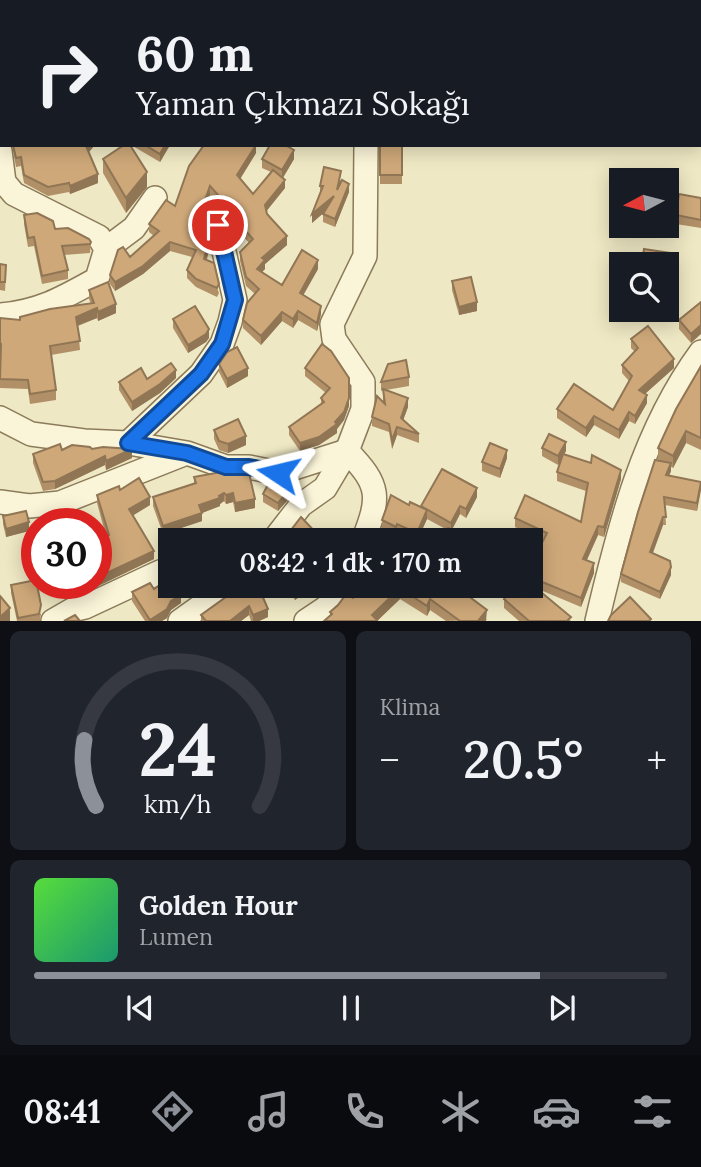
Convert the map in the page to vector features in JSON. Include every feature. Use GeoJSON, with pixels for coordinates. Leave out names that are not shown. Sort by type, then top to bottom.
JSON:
{"type":"FeatureCollection","features":[{"type":"Feature","properties":{"kind":"street"},"geometry":{"type":"LineString","coordinates":[[283,528],[301,505],[325,488],[347,451],[363,410],[363,382],[334,339],[332,324],[365,256],[366,147]]}},
{"type":"Feature","properties":{"kind":"street"},"geometry":{"type":"LineString","coordinates":[[0,151],[4,182],[14,194],[99,237],[106,249]]}},
{"type":"Feature","properties":{"kind":"street"},"geometry":{"type":"LineString","coordinates":[[0,315],[17,314],[56,302],[97,279],[106,249],[134,228],[155,198]]}},
{"type":"Feature","properties":{"kind":"street"},"geometry":{"type":"LineString","coordinates":[[128,443],[201,374],[222,344],[235,300],[218,225]]}},
{"type":"Feature","properties":{"kind":"street"},"geometry":{"type":"LineString","coordinates":[[595,617],[624,511],[656,428],[687,371],[701,352]]}},
{"type":"Feature","properties":{"kind":"street"},"geometry":{"type":"LineString","coordinates":[[0,418],[32,434],[84,441],[128,443],[187,453],[226,467],[249,467],[278,473],[347,451]]}},
{"type":"Feature","properties":{"kind":"street"},"geometry":{"type":"LineString","coordinates":[[347,451],[367,472],[374,494],[375,510],[368,528]]}},
{"type":"Feature","properties":{"kind":"street"},"geometry":{"type":"LineString","coordinates":[[0,502],[29,506],[60,503],[187,453]]}},
{"type":"Feature","properties":{"kind":"street"},"geometry":{"type":"LineString","coordinates":[[53,621],[158,573]]}},
{"type":"Feature","properties":{"kind":"street"},"geometry":{"type":"LineString","coordinates":[[180,621],[212,598]]}},
{"type":"Feature","properties":{"kind":"street"},"geometry":{"type":"LineString","coordinates":[[306,621],[327,607],[333,598]]}},
{"type":"Feature","properties":{"kind":"building"},"geometry":{"type":"Polygon","coordinates":[[[13,147],[86,147],[98,174],[70,186],[69,183],[48,187],[24,175],[21,157],[16,158],[13,147]]]}},
{"type":"Feature","properties":{"kind":"building"},"geometry":{"type":"Polygon","coordinates":[[[121,147],[131,147],[147,172],[126,198],[103,159],[121,147]]]}},
{"type":"Feature","properties":{"kind":"building"},"geometry":{"type":"Polygon","coordinates":[[[148,147],[164,147],[160,154],[148,147]]]}},
{"type":"Feature","properties":{"kind":"building"},"geometry":{"type":"Polygon","coordinates":[[[203,147],[255,147],[237,175],[253,194],[273,170],[285,180],[265,205],[267,214],[287,236],[262,258],[265,260],[257,269],[282,285],[302,250],[318,260],[300,293],[321,306],[317,323],[298,311],[293,319],[282,312],[261,336],[243,320],[247,303],[259,289],[246,277],[240,252],[253,239],[210,186],[197,222],[205,224],[209,241],[204,259],[214,263],[219,284],[217,288],[196,279],[187,270],[196,250],[170,242],[143,266],[115,282],[110,275],[118,250],[123,247],[130,257],[159,231],[149,224],[166,200],[175,206],[189,166],[203,147]]]}},
{"type":"Feature","properties":{"kind":"building"},"geometry":{"type":"Polygon","coordinates":[[[269,147],[289,147],[294,150],[282,170],[262,159],[269,147]]]}},
{"type":"Feature","properties":{"kind":"building"},"geometry":{"type":"Polygon","coordinates":[[[380,147],[402,147],[402,175],[380,175],[380,147]]]}},
{"type":"Feature","properties":{"kind":"building"},"geometry":{"type":"Polygon","coordinates":[[[324,167],[341,171],[337,190],[342,180],[349,184],[335,219],[323,214],[334,196],[312,214],[323,186],[320,186],[324,167]]]}},
{"type":"Feature","properties":{"kind":"building"},"geometry":{"type":"Polygon","coordinates":[[[679,194],[701,198],[701,220],[679,216],[679,194]]]}},
{"type":"Feature","properties":{"kind":"building"},"geometry":{"type":"Polygon","coordinates":[[[37,213],[53,221],[55,229],[68,228],[91,242],[62,246],[68,270],[42,276],[34,237],[28,238],[24,215],[37,213]]]}},
{"type":"Feature","properties":{"kind":"building"},"geometry":{"type":"Polygon","coordinates":[[[644,249],[664,252],[644,252],[644,249]]]}},
{"type":"Feature","properties":{"kind":"building"},"geometry":{"type":"Polygon","coordinates":[[[0,264],[6,265],[5,282],[0,282],[0,264]]]}},
{"type":"Feature","properties":{"kind":"building"},"geometry":{"type":"Polygon","coordinates":[[[471,277],[477,302],[459,307],[452,281],[471,277]]]}},
{"type":"Feature","properties":{"kind":"building"},"geometry":{"type":"Polygon","coordinates":[[[108,282],[116,304],[76,317],[80,341],[50,346],[56,390],[30,394],[28,380],[0,379],[0,318],[20,320],[20,317],[50,309],[94,303],[89,290],[108,282]]]}},
{"type":"Feature","properties":{"kind":"building"},"geometry":{"type":"Polygon","coordinates":[[[701,302],[701,325],[691,334],[679,320],[701,302]]]}},
{"type":"Feature","properties":{"kind":"building"},"geometry":{"type":"Polygon","coordinates":[[[195,306],[209,329],[206,334],[188,345],[173,319],[195,306]]]}},
{"type":"Feature","properties":{"kind":"building"},"geometry":{"type":"Polygon","coordinates":[[[648,326],[674,359],[639,390],[647,395],[635,416],[629,412],[619,430],[594,416],[586,428],[557,409],[574,384],[613,410],[632,376],[622,365],[638,348],[631,339],[648,326]]]}},
{"type":"Feature","properties":{"kind":"building"},"geometry":{"type":"Polygon","coordinates":[[[322,344],[331,351],[349,378],[349,398],[344,412],[335,422],[337,424],[319,437],[300,443],[289,427],[324,402],[321,398],[330,388],[305,368],[322,344]]]}},
{"type":"Feature","properties":{"kind":"building"},"geometry":{"type":"Polygon","coordinates":[[[237,347],[248,368],[227,379],[219,364],[227,352],[237,347]]]}},
{"type":"Feature","properties":{"kind":"building"},"geometry":{"type":"Polygon","coordinates":[[[406,360],[409,377],[381,382],[388,364],[406,360]]]}},
{"type":"Feature","properties":{"kind":"building"},"geometry":{"type":"Polygon","coordinates":[[[171,363],[176,370],[132,402],[119,382],[141,368],[147,379],[171,363]]]}},
{"type":"Feature","properties":{"kind":"building"},"geometry":{"type":"Polygon","coordinates":[[[701,366],[701,438],[686,431],[673,456],[658,448],[676,409],[701,366]]]}},
{"type":"Feature","properties":{"kind":"building"},"geometry":{"type":"Polygon","coordinates":[[[383,389],[408,398],[401,418],[419,434],[397,427],[392,440],[389,424],[372,417],[377,396],[385,404],[383,389]]]}},
{"type":"Feature","properties":{"kind":"building"},"geometry":{"type":"Polygon","coordinates":[[[238,419],[246,436],[228,444],[219,441],[214,430],[238,419]]]}},
{"type":"Feature","properties":{"kind":"building"},"geometry":{"type":"Polygon","coordinates":[[[549,434],[566,442],[558,456],[542,448],[549,434]]]}},
{"type":"Feature","properties":{"kind":"building"},"geometry":{"type":"Polygon","coordinates":[[[490,443],[507,450],[500,469],[482,462],[490,443]]]}},
{"type":"Feature","properties":{"kind":"building"},"geometry":{"type":"Polygon","coordinates":[[[60,444],[62,450],[72,445],[92,449],[132,449],[106,461],[105,456],[55,481],[43,482],[33,454],[60,444]]]}},
{"type":"Feature","properties":{"kind":"building"},"geometry":{"type":"Polygon","coordinates":[[[563,454],[591,463],[592,455],[621,470],[604,527],[598,526],[583,559],[594,563],[581,598],[543,582],[543,541],[547,533],[543,528],[536,528],[515,518],[525,495],[581,522],[588,483],[557,472],[563,454]]]}},
{"type":"Feature","properties":{"kind":"building"},"geometry":{"type":"Polygon","coordinates":[[[655,460],[671,463],[666,475],[701,482],[697,503],[664,497],[666,517],[663,517],[650,552],[670,561],[671,567],[660,592],[621,574],[655,460]]]}},
{"type":"Feature","properties":{"kind":"building"},"geometry":{"type":"Polygon","coordinates":[[[442,469],[477,488],[466,509],[460,506],[451,523],[421,506],[442,469]]]}},
{"type":"Feature","properties":{"kind":"building"},"geometry":{"type":"Polygon","coordinates":[[[221,472],[249,473],[255,499],[235,503],[233,493],[224,493],[220,498],[199,505],[202,513],[163,526],[153,497],[196,483],[194,477],[221,472]]]}},
{"type":"Feature","properties":{"kind":"building"},"geometry":{"type":"Polygon","coordinates":[[[272,477],[283,477],[294,484],[278,503],[263,494],[272,477]]]}},
{"type":"Feature","properties":{"kind":"building"},"geometry":{"type":"Polygon","coordinates":[[[139,478],[150,497],[129,509],[154,551],[112,571],[112,508],[101,508],[97,495],[119,486],[120,490],[139,478]]]}},
{"type":"Feature","properties":{"kind":"building"},"geometry":{"type":"Polygon","coordinates":[[[391,495],[409,505],[410,502],[427,510],[419,528],[406,528],[397,524],[396,527],[382,520],[391,495]]]}},
{"type":"Feature","properties":{"kind":"building"},"geometry":{"type":"Polygon","coordinates":[[[21,512],[21,524],[6,529],[3,516],[21,512]]]}},
{"type":"Feature","properties":{"kind":"building"},"geometry":{"type":"Polygon","coordinates":[[[301,517],[311,528],[293,528],[301,517]]]}},
{"type":"Feature","properties":{"kind":"building"},"geometry":{"type":"Polygon","coordinates":[[[21,583],[21,599],[40,599],[39,614],[18,618],[11,585],[21,583]]]}},
{"type":"Feature","properties":{"kind":"building"},"geometry":{"type":"Polygon","coordinates":[[[150,583],[154,589],[158,586],[158,598],[176,598],[167,609],[150,620],[132,592],[150,583]]]}},
{"type":"Feature","properties":{"kind":"building"},"geometry":{"type":"Polygon","coordinates":[[[543,594],[571,617],[567,621],[529,621],[504,599],[543,598],[543,594]]]}},
{"type":"Feature","properties":{"kind":"building"},"geometry":{"type":"Polygon","coordinates":[[[0,596],[10,608],[0,617],[0,596]]]}},
{"type":"Feature","properties":{"kind":"building"},"geometry":{"type":"Polygon","coordinates":[[[630,597],[651,619],[608,621],[611,615],[630,597]]]}},
{"type":"Feature","properties":{"kind":"building"},"geometry":{"type":"Polygon","coordinates":[[[225,598],[263,598],[268,609],[253,615],[249,606],[230,621],[206,621],[201,615],[225,598]]]}},
{"type":"Feature","properties":{"kind":"building"},"geometry":{"type":"Polygon","coordinates":[[[343,598],[390,598],[372,615],[376,621],[324,621],[343,598]]]}},
{"type":"Feature","properties":{"kind":"building"},"geometry":{"type":"Polygon","coordinates":[[[415,598],[471,598],[487,610],[478,621],[460,621],[430,599],[427,606],[415,598]]]}},
{"type":"Feature","properties":{"kind":"building"},"geometry":{"type":"Polygon","coordinates":[[[75,615],[80,621],[64,621],[75,615]]]}},
{"type":"Feature","properties":{"kind":"route"},"geometry":{"type":"LineString","coordinates":[[218,225],[235,300],[222,344],[201,374],[128,443],[187,453],[226,467],[249,467],[278,473]]}}]}
